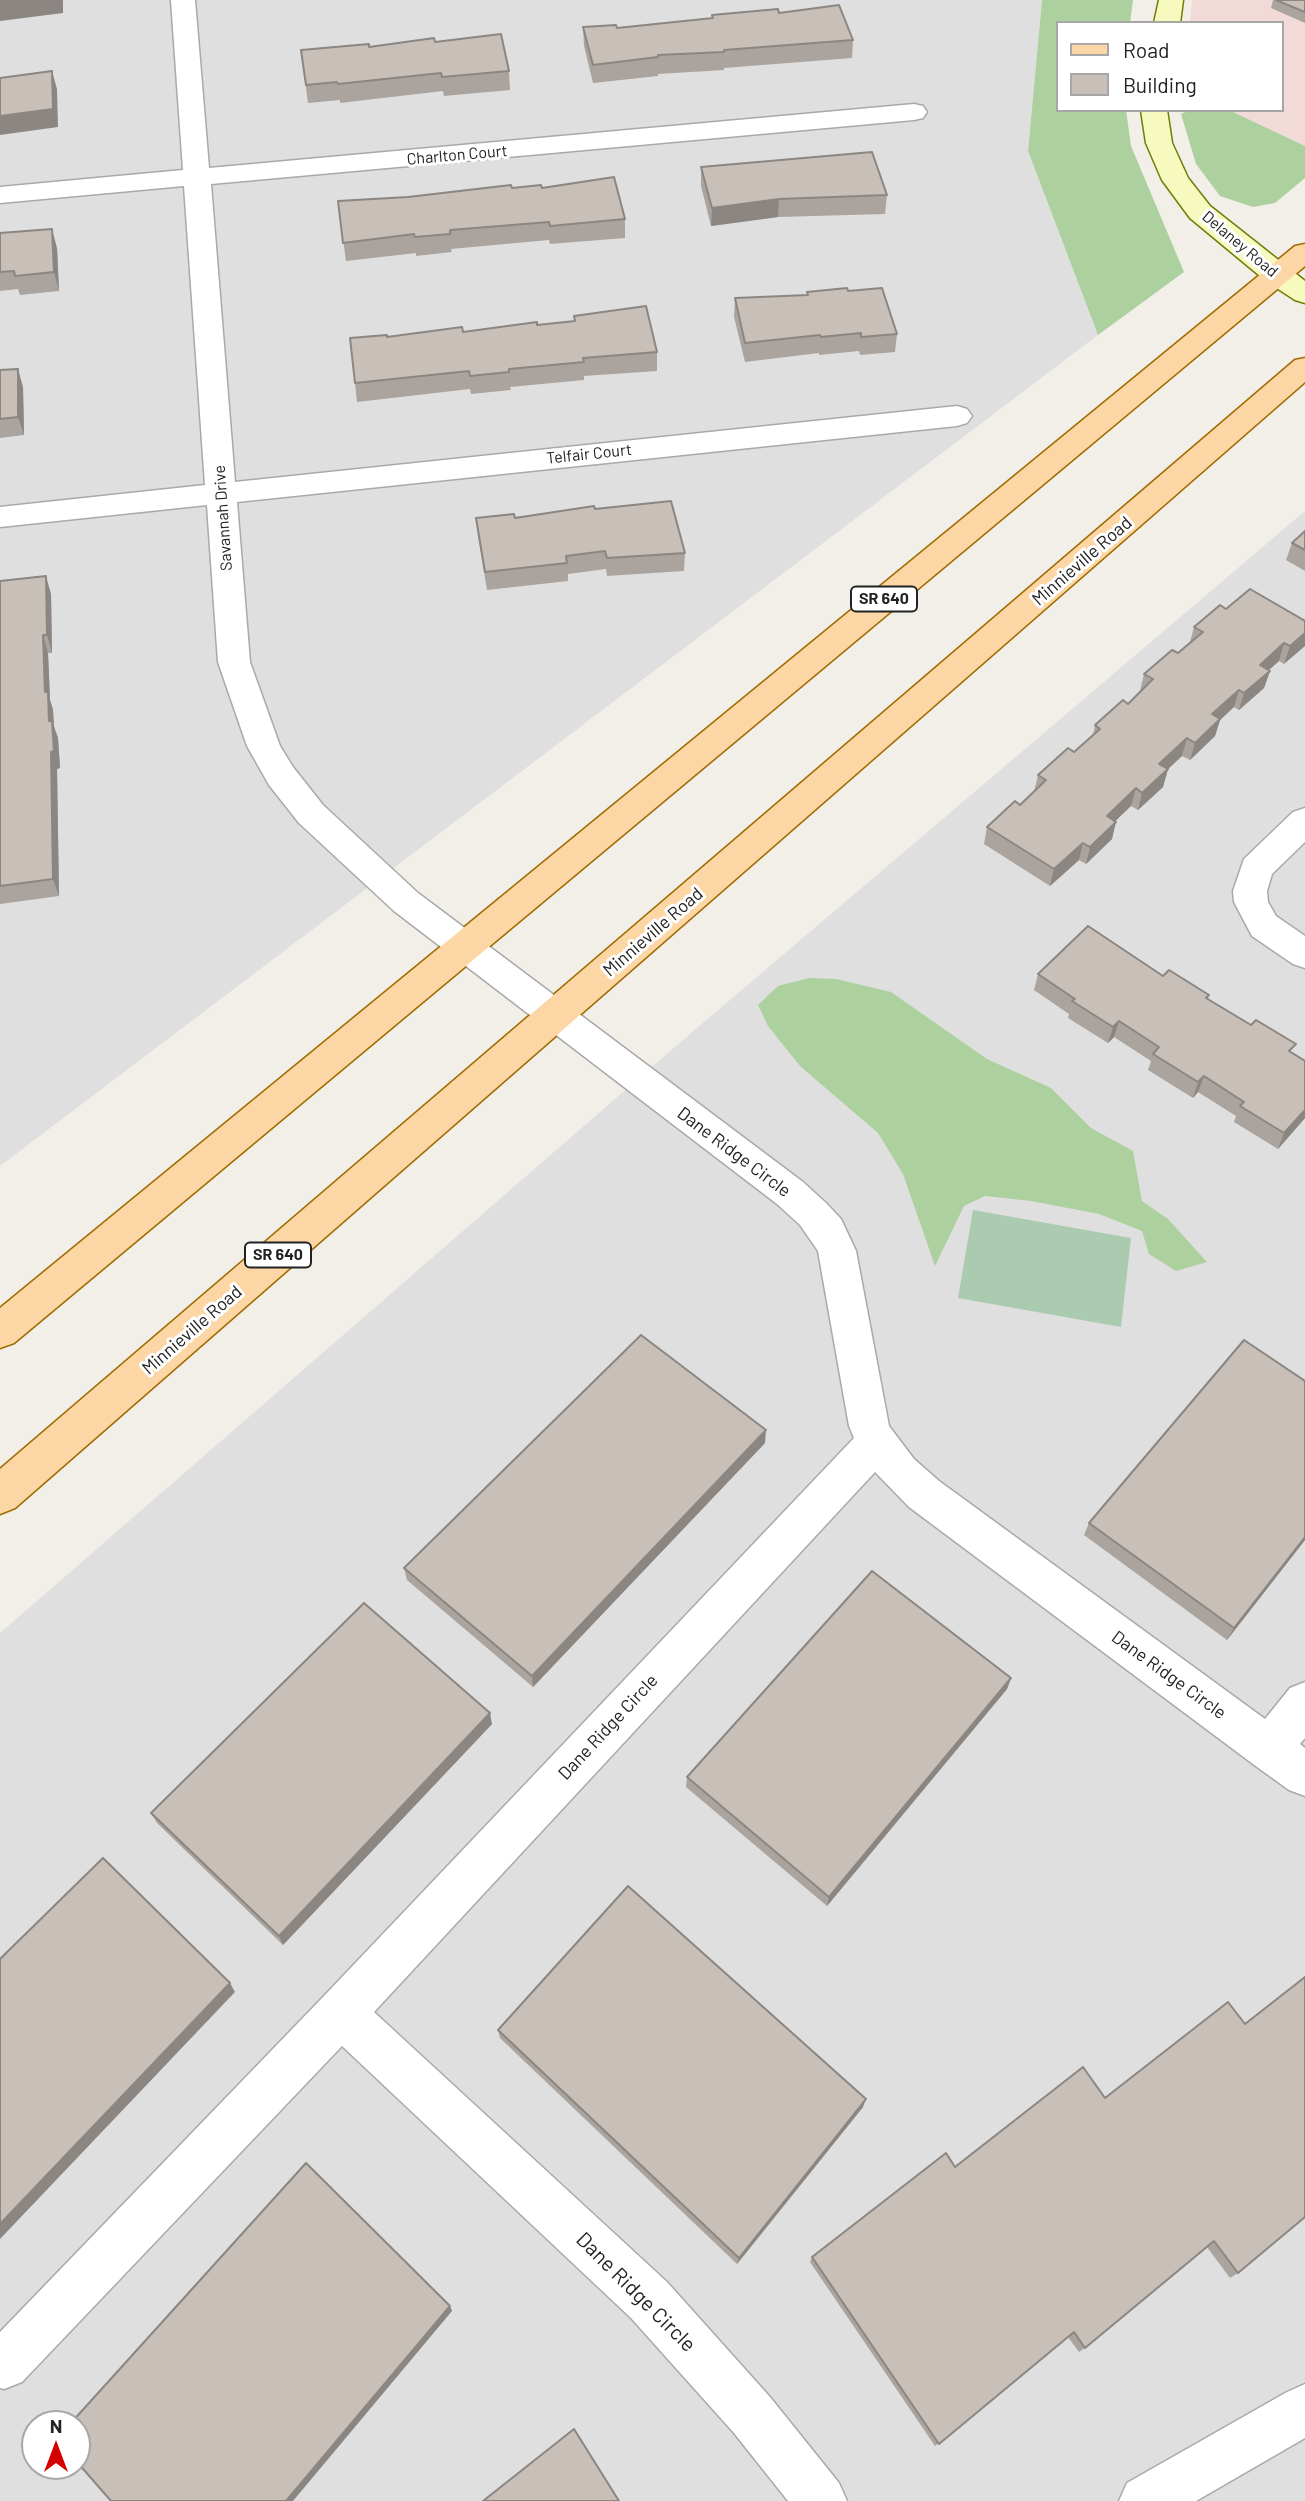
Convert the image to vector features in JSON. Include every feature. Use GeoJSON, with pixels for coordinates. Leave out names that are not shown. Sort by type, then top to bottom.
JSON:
{"type":"FeatureCollection","features":[{"type":"Feature","properties":{"kind":"main road","name":"SR 640"},"geometry":{"type":"LineString","coordinates":[[0,1331],[1305,252]]}},
{"type":"Feature","properties":{"kind":"main road","name":"Minnieville Road"},"geometry":{"type":"LineString","coordinates":[[0,1495],[1305,367]]}},
{"type":"Feature","properties":{"kind":"street","name":"Savannah Drive"},"geometry":{"type":"LineString","coordinates":[[183,0],[234,662],[264,746],[281,776],[311,814],[406,902],[464,946]]}},
{"type":"Feature","properties":{"kind":"street"},"geometry":{"type":"LineString","coordinates":[[1167,21],[1171,0]]}},
{"type":"Feature","properties":{"kind":"street","name":"Charlton Court"},"geometry":{"type":"LineString","coordinates":[[0,195],[914,112]]}},
{"type":"Feature","properties":{"kind":"street","name":"Delaney Road"},"geometry":{"type":"LineString","coordinates":[[1154,112],[1159,143],[1175,180],[1200,212],[1276,275],[1305,293]]}},
{"type":"Feature","properties":{"kind":"street","name":"Telfair Court"},"geometry":{"type":"LineString","coordinates":[[221,493],[957,416]]}},
{"type":"Feature","properties":{"kind":"street"},"geometry":{"type":"LineString","coordinates":[[0,517],[221,493]]}},
{"type":"Feature","properties":{"kind":"street"},"geometry":{"type":"LineString","coordinates":[[1305,821],[1256,868],[1250,891],[1251,902],[1264,926],[1305,954]]}},
{"type":"Feature","properties":{"kind":"street","name":"Dane Ridge Circle"},"geometry":{"type":"LineString","coordinates":[[464,946],[790,1193],[827,1230],[839,1261],[865,1410],[876,1442],[887,1458],[924,1494],[1305,1776]]}},
{"type":"Feature","properties":{"kind":"street","name":"Dane Ridge Circle"},"geometry":{"type":"LineString","coordinates":[[4,2364],[341,2013],[876,1442]]}},
{"type":"Feature","properties":{"kind":"street"},"geometry":{"type":"LineString","coordinates":[[1269,1749],[1305,1703]]}},
{"type":"Feature","properties":{"kind":"street","name":"Dane Ridge Circle"},"geometry":{"type":"LineString","coordinates":[[341,2013],[649,2300],[752,2415],[821,2501]]}},
{"type":"Feature","properties":{"kind":"street"},"geometry":{"type":"LineString","coordinates":[[1145,2501],[1305,2410]]}},
{"type":"Feature","properties":{"kind":"shaded area"},"geometry":{"type":"Polygon","coordinates":[[[0,0],[1042,0],[1028,151],[1098,335],[0,1166],[0,0]]]}},
{"type":"Feature","properties":{"kind":"shaded area"},"geometry":{"type":"Polygon","coordinates":[[[1192,0],[1305,0],[1305,146],[1233,112],[1284,112],[1284,21],[1190,21],[1192,0]]]}},
{"type":"Feature","properties":{"kind":"shaded area"},"geometry":{"type":"Polygon","coordinates":[[[1305,511],[1305,2501],[0,2501],[0,1633],[691,1033],[1305,511]]]}},
{"type":"Feature","properties":{"kind":"green space"},"geometry":{"type":"Polygon","coordinates":[[[1042,0],[1133,0],[1130,21],[1056,21],[1056,112],[1126,112],[1131,146],[1184,272],[1098,335],[1028,151],[1042,0]]]}},
{"type":"Feature","properties":{"kind":"green space"},"geometry":{"type":"Polygon","coordinates":[[[1233,112],[1305,146],[1305,178],[1275,203],[1253,207],[1220,196],[1196,164],[1181,114],[1233,112]]]}},
{"type":"Feature","properties":{"kind":"green space"},"geometry":{"type":"Polygon","coordinates":[[[809,978],[836,979],[891,992],[987,1059],[1051,1088],[1091,1128],[1133,1151],[1142,1201],[1168,1219],[1207,1262],[1176,1271],[1149,1254],[1142,1231],[1099,1214],[1031,1201],[985,1196],[964,1206],[935,1266],[903,1174],[878,1133],[800,1066],[768,1026],[758,1005],[778,986],[809,978]]]}},
{"type":"Feature","properties":{"kind":"green space"},"geometry":{"type":"Polygon","coordinates":[[[973,1210],[1131,1238],[1121,1327],[958,1298],[973,1210]]]}},
{"type":"Feature","properties":{"kind":"building"},"geometry":{"type":"Polygon","coordinates":[[[1276,0],[1305,0],[1305,12],[1276,0]]]}},
{"type":"Feature","properties":{"kind":"building"},"geometry":{"type":"Polygon","coordinates":[[[839,5],[853,40],[658,55],[593,65],[583,27],[616,25],[617,28],[713,18],[712,15],[778,9],[779,13],[839,5]]]}},
{"type":"Feature","properties":{"kind":"building"},"geometry":{"type":"Polygon","coordinates":[[[501,34],[509,71],[442,77],[441,73],[306,85],[301,50],[369,44],[369,47],[434,38],[435,42],[501,34]]]}},
{"type":"Feature","properties":{"kind":"building"},"geometry":{"type":"Polygon","coordinates":[[[52,71],[53,109],[0,116],[0,78],[52,71]]]}},
{"type":"Feature","properties":{"kind":"building"},"geometry":{"type":"Polygon","coordinates":[[[872,152],[887,195],[779,199],[712,208],[701,167],[872,152]]]}},
{"type":"Feature","properties":{"kind":"building"},"geometry":{"type":"Polygon","coordinates":[[[614,177],[625,219],[550,226],[549,222],[450,230],[450,234],[415,237],[414,234],[343,243],[338,201],[408,197],[511,185],[512,188],[541,185],[542,188],[614,177]]]}},
{"type":"Feature","properties":{"kind":"building"},"geometry":{"type":"Polygon","coordinates":[[[52,229],[54,272],[15,276],[14,271],[0,272],[0,233],[52,229]]]}},
{"type":"Feature","properties":{"kind":"building"},"geometry":{"type":"Polygon","coordinates":[[[847,288],[848,291],[882,288],[897,334],[861,337],[861,333],[820,335],[745,343],[735,298],[808,295],[807,292],[847,288]]]}},
{"type":"Feature","properties":{"kind":"building"},"geometry":{"type":"Polygon","coordinates":[[[646,306],[657,352],[583,358],[584,362],[509,369],[509,372],[470,376],[469,371],[355,383],[350,338],[387,337],[462,327],[463,332],[537,322],[537,325],[575,321],[574,316],[646,306]]]}},
{"type":"Feature","properties":{"kind":"building"},"geometry":{"type":"Polygon","coordinates":[[[18,369],[18,417],[0,419],[0,370],[18,369]]]}},
{"type":"Feature","properties":{"kind":"building"},"geometry":{"type":"Polygon","coordinates":[[[671,501],[685,553],[607,558],[605,551],[566,556],[567,563],[485,572],[476,518],[514,514],[515,518],[594,506],[595,509],[671,501]]]}},
{"type":"Feature","properties":{"kind":"building"},"geometry":{"type":"Polygon","coordinates":[[[1305,531],[1305,550],[1292,543],[1305,531]]]}},
{"type":"Feature","properties":{"kind":"building"},"geometry":{"type":"Polygon","coordinates":[[[46,576],[47,635],[43,635],[45,692],[48,692],[54,751],[51,752],[53,879],[0,886],[0,581],[46,576]]]}},
{"type":"Feature","properties":{"kind":"building"},"geometry":{"type":"Polygon","coordinates":[[[1250,589],[1305,621],[1305,633],[1290,646],[1284,643],[1260,665],[1270,671],[1244,693],[1239,690],[1212,714],[1220,719],[1195,743],[1187,738],[1159,764],[1168,769],[1142,793],[1136,788],[1107,816],[1116,822],[1090,847],[1083,843],[1054,869],[987,827],[1015,801],[1020,805],[1046,780],[1038,775],[1068,748],[1074,752],[1100,729],[1095,725],[1123,700],[1128,704],[1153,679],[1144,674],[1172,650],[1178,653],[1203,632],[1194,627],[1220,605],[1226,609],[1250,589]]]}},
{"type":"Feature","properties":{"kind":"building"},"geometry":{"type":"Polygon","coordinates":[[[1088,926],[1163,976],[1169,970],[1209,995],[1206,998],[1251,1025],[1256,1020],[1296,1044],[1289,1051],[1305,1061],[1305,1110],[1284,1133],[1240,1106],[1244,1102],[1204,1076],[1198,1082],[1153,1054],[1159,1047],[1119,1021],[1113,1027],[1072,1001],[1075,999],[1038,974],[1088,926]]]}},
{"type":"Feature","properties":{"kind":"building"},"geometry":{"type":"Polygon","coordinates":[[[641,1335],[766,1430],[532,1676],[404,1568],[641,1335]]]}},
{"type":"Feature","properties":{"kind":"building"},"geometry":{"type":"Polygon","coordinates":[[[1244,1340],[1305,1381],[1305,1537],[1234,1628],[1089,1523],[1244,1340]]]}},
{"type":"Feature","properties":{"kind":"building"},"geometry":{"type":"Polygon","coordinates":[[[872,1571],[1011,1678],[829,1897],[687,1777],[872,1571]]]}},
{"type":"Feature","properties":{"kind":"building"},"geometry":{"type":"Polygon","coordinates":[[[364,1603],[490,1713],[279,1936],[151,1813],[364,1603]]]}},
{"type":"Feature","properties":{"kind":"building"},"geometry":{"type":"Polygon","coordinates":[[[103,1858],[230,1983],[0,2224],[0,1959],[103,1858]]]}},
{"type":"Feature","properties":{"kind":"building"},"geometry":{"type":"Polygon","coordinates":[[[628,1886],[866,2099],[739,2258],[498,2030],[628,1886]]]}},
{"type":"Feature","properties":{"kind":"building"},"geometry":{"type":"Polygon","coordinates":[[[1305,1977],[1305,2217],[1238,2273],[1214,2241],[1085,2348],[1074,2332],[939,2444],[812,2257],[946,2153],[955,2167],[1083,2067],[1105,2098],[1228,2002],[1245,2024],[1305,1977]]]}},
{"type":"Feature","properties":{"kind":"building"},"geometry":{"type":"Polygon","coordinates":[[[306,2163],[450,2306],[286,2501],[111,2501],[91,2478],[91,2410],[83,2410],[306,2163]]]}},
{"type":"Feature","properties":{"kind":"building"},"geometry":{"type":"Polygon","coordinates":[[[574,2429],[619,2501],[483,2501],[574,2429]]]}}]}
